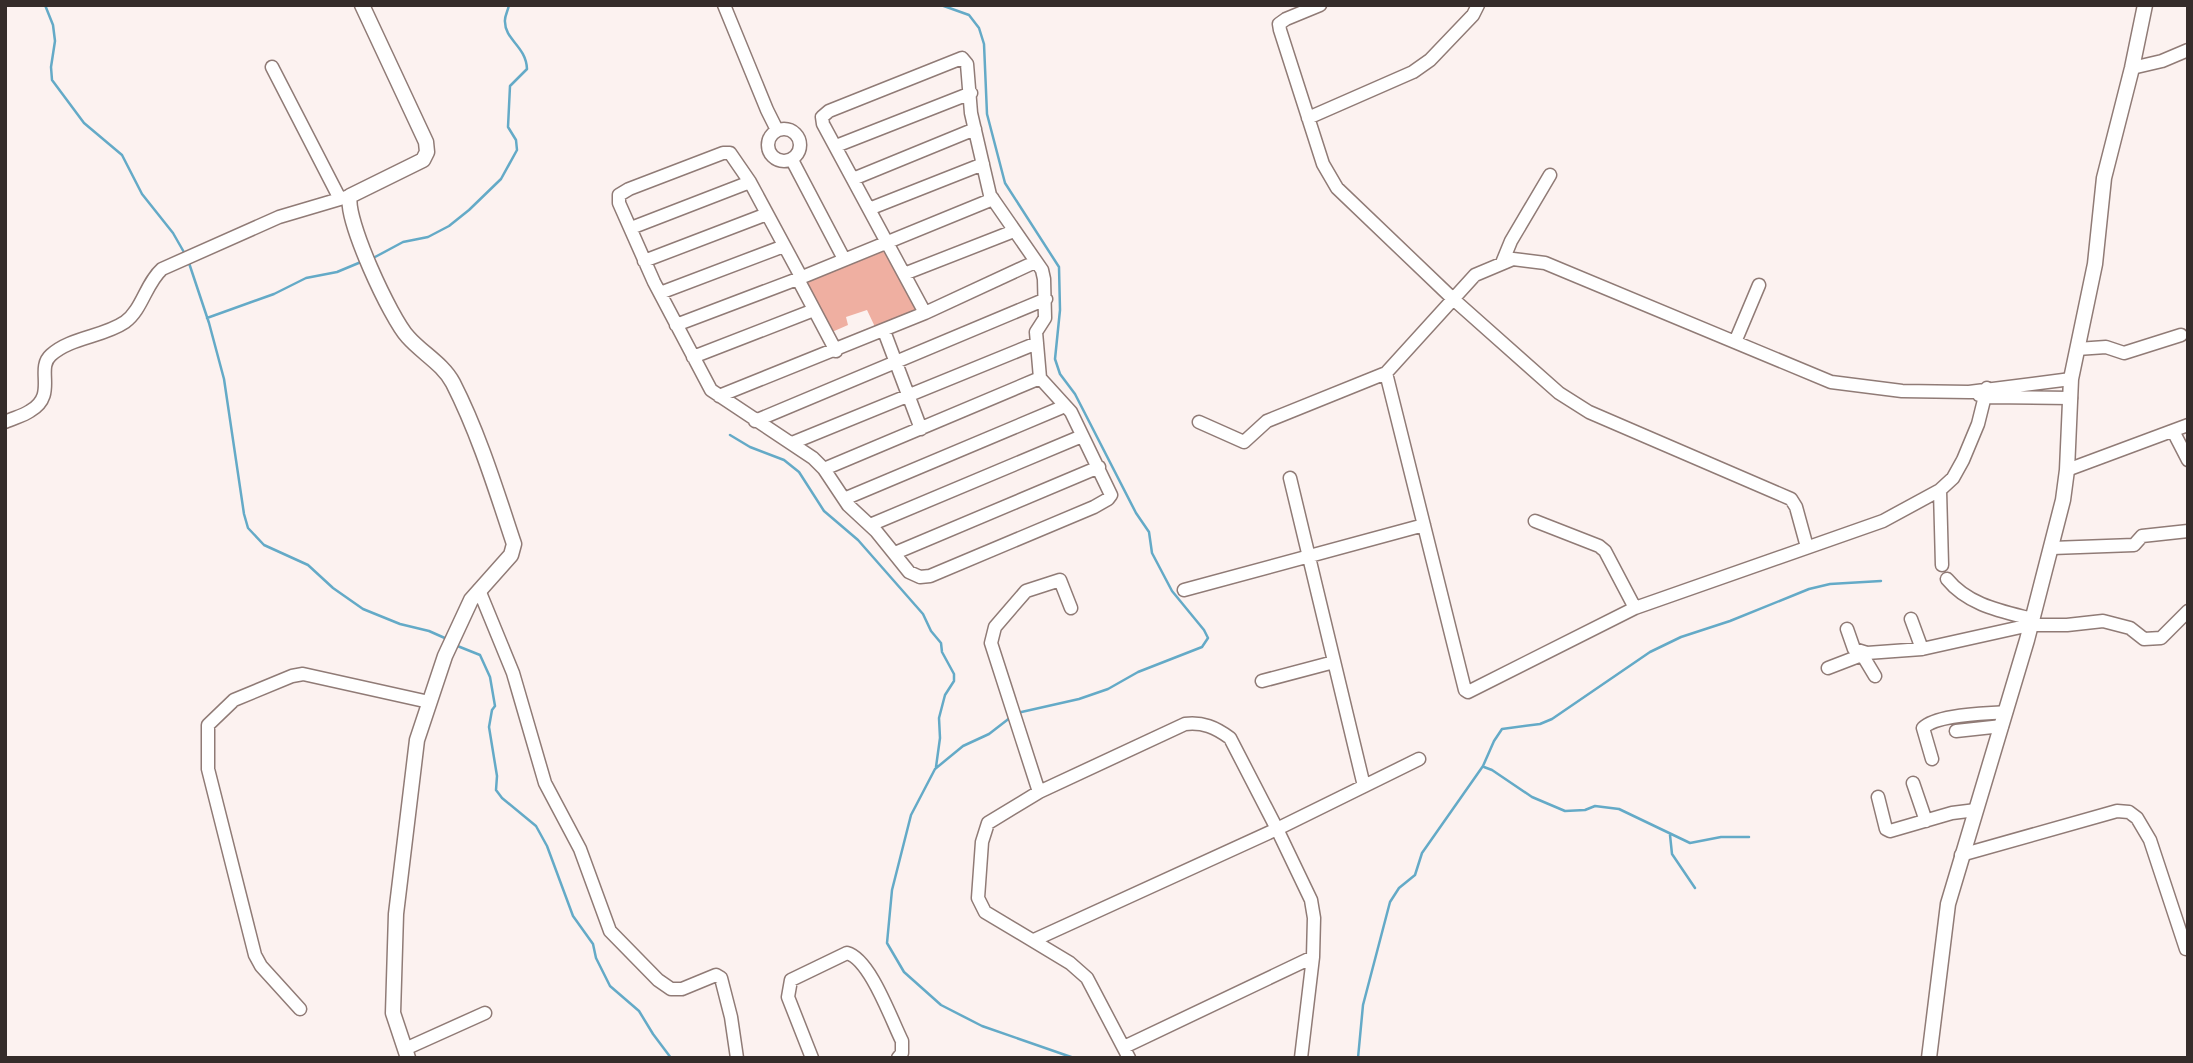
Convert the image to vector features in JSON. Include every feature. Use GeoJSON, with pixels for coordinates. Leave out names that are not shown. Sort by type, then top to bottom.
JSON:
{"type":"FeatureCollection","features":[{"type":"Feature","properties":{"kind":"street"},"geometry":{"type":"LineString","coordinates":[[5,422],[33,410],[45,394],[47,382],[44,366],[48,357],[58,349],[126,321],[154,276],[162,269],[279,217],[345,197],[423,160],[427,152],[426,142],[362,5]]}},
{"type":"Feature","properties":{"kind":"street"},"geometry":{"type":"LineString","coordinates":[[724,5],[777,130]]}},
{"type":"Feature","properties":{"kind":"street"},"geometry":{"type":"LineString","coordinates":[[1320,5],[1279,24],[1323,164],[1337,188],[1452,298],[1559,393],[1590,412],[1791,499],[1796,507],[1807,547]]}},
{"type":"Feature","properties":{"kind":"street"},"geometry":{"type":"LineString","coordinates":[[1308,118],[1413,72],[1439,51],[1474,15],[1478,5]]}},
{"type":"Feature","properties":{"kind":"street"},"geometry":{"type":"LineString","coordinates":[[1929,1058],[1948,904],[2052,548],[2067,470],[2071,379],[2095,264],[2104,178],[2145,5]]}},
{"type":"Feature","properties":{"kind":"street"},"geometry":{"type":"LineString","coordinates":[[2132,68],[2162,61],[2188,50]]}},
{"type":"Feature","properties":{"kind":"street"},"geometry":{"type":"LineString","coordinates":[[835,351],[784,246],[750,182],[730,153],[723,153],[619,195],[618,203],[644,261],[708,387],[813,458],[824,469],[844,499],[895,553],[909,572],[920,577],[930,576],[1094,507],[1111,495],[1066,406],[1040,378],[1037,329],[1045,318],[1046,299],[1042,270],[993,200],[975,129],[967,64],[961,58],[829,111],[822,117],[823,124],[925,313]]}},
{"type":"Feature","properties":{"kind":"street"},"geometry":{"type":"LineString","coordinates":[[272,67],[345,197],[394,318],[407,337],[452,381],[489,472],[514,544],[511,555],[471,600],[445,656],[429,702],[417,740],[396,914],[393,1013],[406,1054],[455,1025],[485,1013]]}},
{"type":"Feature","properties":{"kind":"street"},"geometry":{"type":"LineString","coordinates":[[836,146],[971,93]]}},
{"type":"Feature","properties":{"kind":"street"},"geometry":{"type":"LineString","coordinates":[[853,179],[975,129]]}},
{"type":"Feature","properties":{"kind":"street"},"geometry":{"type":"LineString","coordinates":[[777,130],[790,130],[797,136],[800,149],[792,159],[776,160],[769,152],[769,137],[777,130]]}},
{"type":"Feature","properties":{"kind":"street"},"geometry":{"type":"LineString","coordinates":[[792,159],[844,259]]}},
{"type":"Feature","properties":{"kind":"street"},"geometry":{"type":"LineString","coordinates":[[869,209],[983,164]]}},
{"type":"Feature","properties":{"kind":"street"},"geometry":{"type":"LineString","coordinates":[[1502,263],[1511,241],[1550,175]]}},
{"type":"Feature","properties":{"kind":"street"},"geometry":{"type":"LineString","coordinates":[[631,228],[750,182]]}},
{"type":"Feature","properties":{"kind":"street"},"geometry":{"type":"LineString","coordinates":[[676,325],[993,200]]}},
{"type":"Feature","properties":{"kind":"street"},"geometry":{"type":"LineString","coordinates":[[644,261],[767,214]]}},
{"type":"Feature","properties":{"kind":"street"},"geometry":{"type":"LineString","coordinates":[[904,274],[1014,231]]}},
{"type":"Feature","properties":{"kind":"street"},"geometry":{"type":"LineString","coordinates":[[660,293],[784,246]]}},
{"type":"Feature","properties":{"kind":"street"},"geometry":{"type":"LineString","coordinates":[[1199,422],[1244,442],[1267,421],[1386,373],[1475,275],[1513,259],[1545,263],[1831,382],[1902,391],[2071,398]]}},
{"type":"Feature","properties":{"kind":"street"},"geometry":{"type":"LineString","coordinates":[[719,396],[884,331],[1035,262]]}},
{"type":"Feature","properties":{"kind":"street"},"geometry":{"type":"LineString","coordinates":[[1735,342],[1759,285]]}},
{"type":"Feature","properties":{"kind":"street"},"geometry":{"type":"LineString","coordinates":[[755,421],[1046,299]]}},
{"type":"Feature","properties":{"kind":"street"},"geometry":{"type":"LineString","coordinates":[[693,357],[814,310]]}},
{"type":"Feature","properties":{"kind":"street"},"geometry":{"type":"LineString","coordinates":[[884,331],[921,429]]}},
{"type":"Feature","properties":{"kind":"street"},"geometry":{"type":"LineString","coordinates":[[2077,349],[2106,347],[2124,353],[2181,335]]}},
{"type":"Feature","properties":{"kind":"street"},"geometry":{"type":"LineString","coordinates":[[792,443],[1037,342]]}},
{"type":"Feature","properties":{"kind":"street"},"geometry":{"type":"LineString","coordinates":[[1386,373],[1465,690],[1468,692],[1634,608],[1883,521],[1940,490],[1953,478],[1963,460],[1978,424],[1986,393]]}},
{"type":"Feature","properties":{"kind":"street"},"geometry":{"type":"LineString","coordinates":[[824,469],[1040,378]]}},
{"type":"Feature","properties":{"kind":"street"},"geometry":{"type":"LineString","coordinates":[[1986,393],[2071,379]]}},
{"type":"Feature","properties":{"kind":"street"},"geometry":{"type":"LineString","coordinates":[[844,499],[1066,406]]}},
{"type":"Feature","properties":{"kind":"street"},"geometry":{"type":"LineString","coordinates":[[2067,470],[2188,425]]}},
{"type":"Feature","properties":{"kind":"street"},"geometry":{"type":"LineString","coordinates":[[2173,431],[2188,460]]}},
{"type":"Feature","properties":{"kind":"street"},"geometry":{"type":"LineString","coordinates":[[870,525],[1082,436]]}},
{"type":"Feature","properties":{"kind":"street"},"geometry":{"type":"LineString","coordinates":[[895,553],[1099,467]]}},
{"type":"Feature","properties":{"kind":"street"},"geometry":{"type":"LineString","coordinates":[[1290,478],[1364,786]]}},
{"type":"Feature","properties":{"kind":"street"},"geometry":{"type":"LineString","coordinates":[[1940,490],[1942,565]]}},
{"type":"Feature","properties":{"kind":"street"},"geometry":{"type":"LineString","coordinates":[[1535,521],[1605,551],[1634,608]]}},
{"type":"Feature","properties":{"kind":"street"},"geometry":{"type":"LineString","coordinates":[[1184,590],[1424,525]]}},
{"type":"Feature","properties":{"kind":"street"},"geometry":{"type":"LineString","coordinates":[[2052,548],[2134,545],[2142,536],[2188,531]]}},
{"type":"Feature","properties":{"kind":"street"},"geometry":{"type":"LineString","coordinates":[[1947,579],[1956,590],[1972,600],[2031,622],[2067,625],[2103,621],[2130,628],[2144,639],[2161,638],[2188,611]]}},
{"type":"Feature","properties":{"kind":"street"},"geometry":{"type":"LineString","coordinates":[[1040,792],[991,643],[995,627],[1026,591],[1060,580],[1071,608]]}},
{"type":"Feature","properties":{"kind":"street"},"geometry":{"type":"LineString","coordinates":[[479,590],[513,673],[545,783],[580,849],[610,931],[650,973],[671,989],[682,989],[716,975],[721,978],[731,1017],[737,1058]]}},
{"type":"Feature","properties":{"kind":"street"},"geometry":{"type":"LineString","coordinates":[[1911,619],[1922,649]]}},
{"type":"Feature","properties":{"kind":"street"},"geometry":{"type":"LineString","coordinates":[[1828,668],[1865,654],[1922,649],[2031,622]]}},
{"type":"Feature","properties":{"kind":"street"},"geometry":{"type":"LineString","coordinates":[[1847,629],[1854,649],[1865,654],[1875,676]]}},
{"type":"Feature","properties":{"kind":"street"},"geometry":{"type":"LineString","coordinates":[[1262,681],[1335,663]]}},
{"type":"Feature","properties":{"kind":"street"},"geometry":{"type":"LineString","coordinates":[[300,1009],[261,966],[255,955],[208,769],[208,724],[234,700],[303,674],[429,702]]}},
{"type":"Feature","properties":{"kind":"street"},"geometry":{"type":"LineString","coordinates":[[1933,759],[1923,727],[1925,725],[1940,719],[2004,719]]}},
{"type":"Feature","properties":{"kind":"street"},"geometry":{"type":"LineString","coordinates":[[1956,731],[2004,719]]}},
{"type":"Feature","properties":{"kind":"street"},"geometry":{"type":"LineString","coordinates":[[1301,1058],[1313,957],[1314,918],[1311,901],[1230,738],[1216,728],[1198,722],[1185,724],[1040,792],[988,823],[982,842],[978,898],[985,912],[1070,963],[1087,978],[1126,1052],[1313,957]]}},
{"type":"Feature","properties":{"kind":"street"},"geometry":{"type":"LineString","coordinates":[[1034,940],[1277,829],[1419,759]]}},
{"type":"Feature","properties":{"kind":"street"},"geometry":{"type":"LineString","coordinates":[[1913,783],[1926,821]]}},
{"type":"Feature","properties":{"kind":"street"},"geometry":{"type":"LineString","coordinates":[[1878,797],[1886,829],[1897,829],[1952,813],[1976,810]]}},
{"type":"Feature","properties":{"kind":"street"},"geometry":{"type":"LineString","coordinates":[[1962,855],[2117,811],[2129,812],[2137,818],[2150,840],[2186,949],[2188,948]]}},
{"type":"Feature","properties":{"kind":"street"},"geometry":{"type":"LineString","coordinates":[[812,1058],[788,997],[788,989],[791,980],[847,953],[865,966],[896,1028],[902,1041],[902,1054],[898,1058]]}},
{"type":"Feature","properties":{"kind":"shaded area"},"geometry":{"type":"Polygon","coordinates":[[[884,247],[919,309],[876,329],[867,310],[846,317],[848,325],[832,332],[805,281],[884,247]]]}},
{"type":"Feature","properties":{"kind":"waterway"},"geometry":{"type":"LineString","coordinates":[[45,5],[53,25],[55,41],[52,80],[84,123],[122,155],[142,194],[173,233],[185,254]]}},
{"type":"Feature","properties":{"kind":"waterway"},"geometry":{"type":"LineString","coordinates":[[375,257],[403,242],[428,237],[449,226],[501,179],[517,150],[516,140],[508,127],[510,86],[527,69],[523,54],[506,28],[505,18],[509,5]]}},
{"type":"Feature","properties":{"kind":"waterway"},"geometry":{"type":"LineString","coordinates":[[941,5],[969,15],[979,28],[984,44],[987,114],[1005,183],[1059,267],[1060,310],[1055,359],[1060,374],[1075,394],[1136,513],[1149,532],[1152,553],[1172,591],[1208,638],[1202,647],[1138,672],[1108,689],[1079,699],[1017,713]]}},
{"type":"Feature","properties":{"kind":"waterway"},"geometry":{"type":"LineString","coordinates":[[207,318],[274,294],[306,278],[337,272],[361,262]]}},
{"type":"Feature","properties":{"kind":"waterway"},"geometry":{"type":"LineString","coordinates":[[189,263],[224,379],[248,528],[264,545],[308,565],[333,588],[363,609],[447,639]]}},
{"type":"Feature","properties":{"kind":"waterway"},"geometry":{"type":"LineString","coordinates":[[730,435],[750,447],[784,460],[799,472],[824,511],[858,540],[923,614],[931,631],[941,643],[942,652],[954,674],[954,681],[945,695],[939,718],[940,738],[936,767]]}},
{"type":"Feature","properties":{"kind":"waterway"},"geometry":{"type":"LineString","coordinates":[[1358,1058],[1363,1005],[1390,902],[1399,888],[1415,875],[1422,853],[1483,766],[1502,729],[1540,724],[1552,719],[1650,652],[1681,637],[1730,621],[1809,589],[1830,584],[1881,581]]}},
{"type":"Feature","properties":{"kind":"waterway"},"geometry":{"type":"LineString","coordinates":[[455,645],[480,655],[490,677],[495,706],[489,727],[497,776],[496,790],[536,826],[547,846],[573,916],[593,944],[596,958],[610,986],[639,1011],[671,1058]]}},
{"type":"Feature","properties":{"kind":"waterway"},"geometry":{"type":"LineString","coordinates":[[1011,717],[989,734],[963,746],[935,769],[911,815],[892,890],[887,943],[904,972],[941,1005],[982,1026],[1074,1058]]}},
{"type":"Feature","properties":{"kind":"waterway"},"geometry":{"type":"LineString","coordinates":[[1484,767],[1532,797],[1565,811],[1585,810],[1595,806],[1619,809],[1690,843],[1721,837],[1749,837]]}},
{"type":"Feature","properties":{"kind":"waterway"},"geometry":{"type":"LineString","coordinates":[[1670,835],[1672,854],[1695,888]]}}]}
